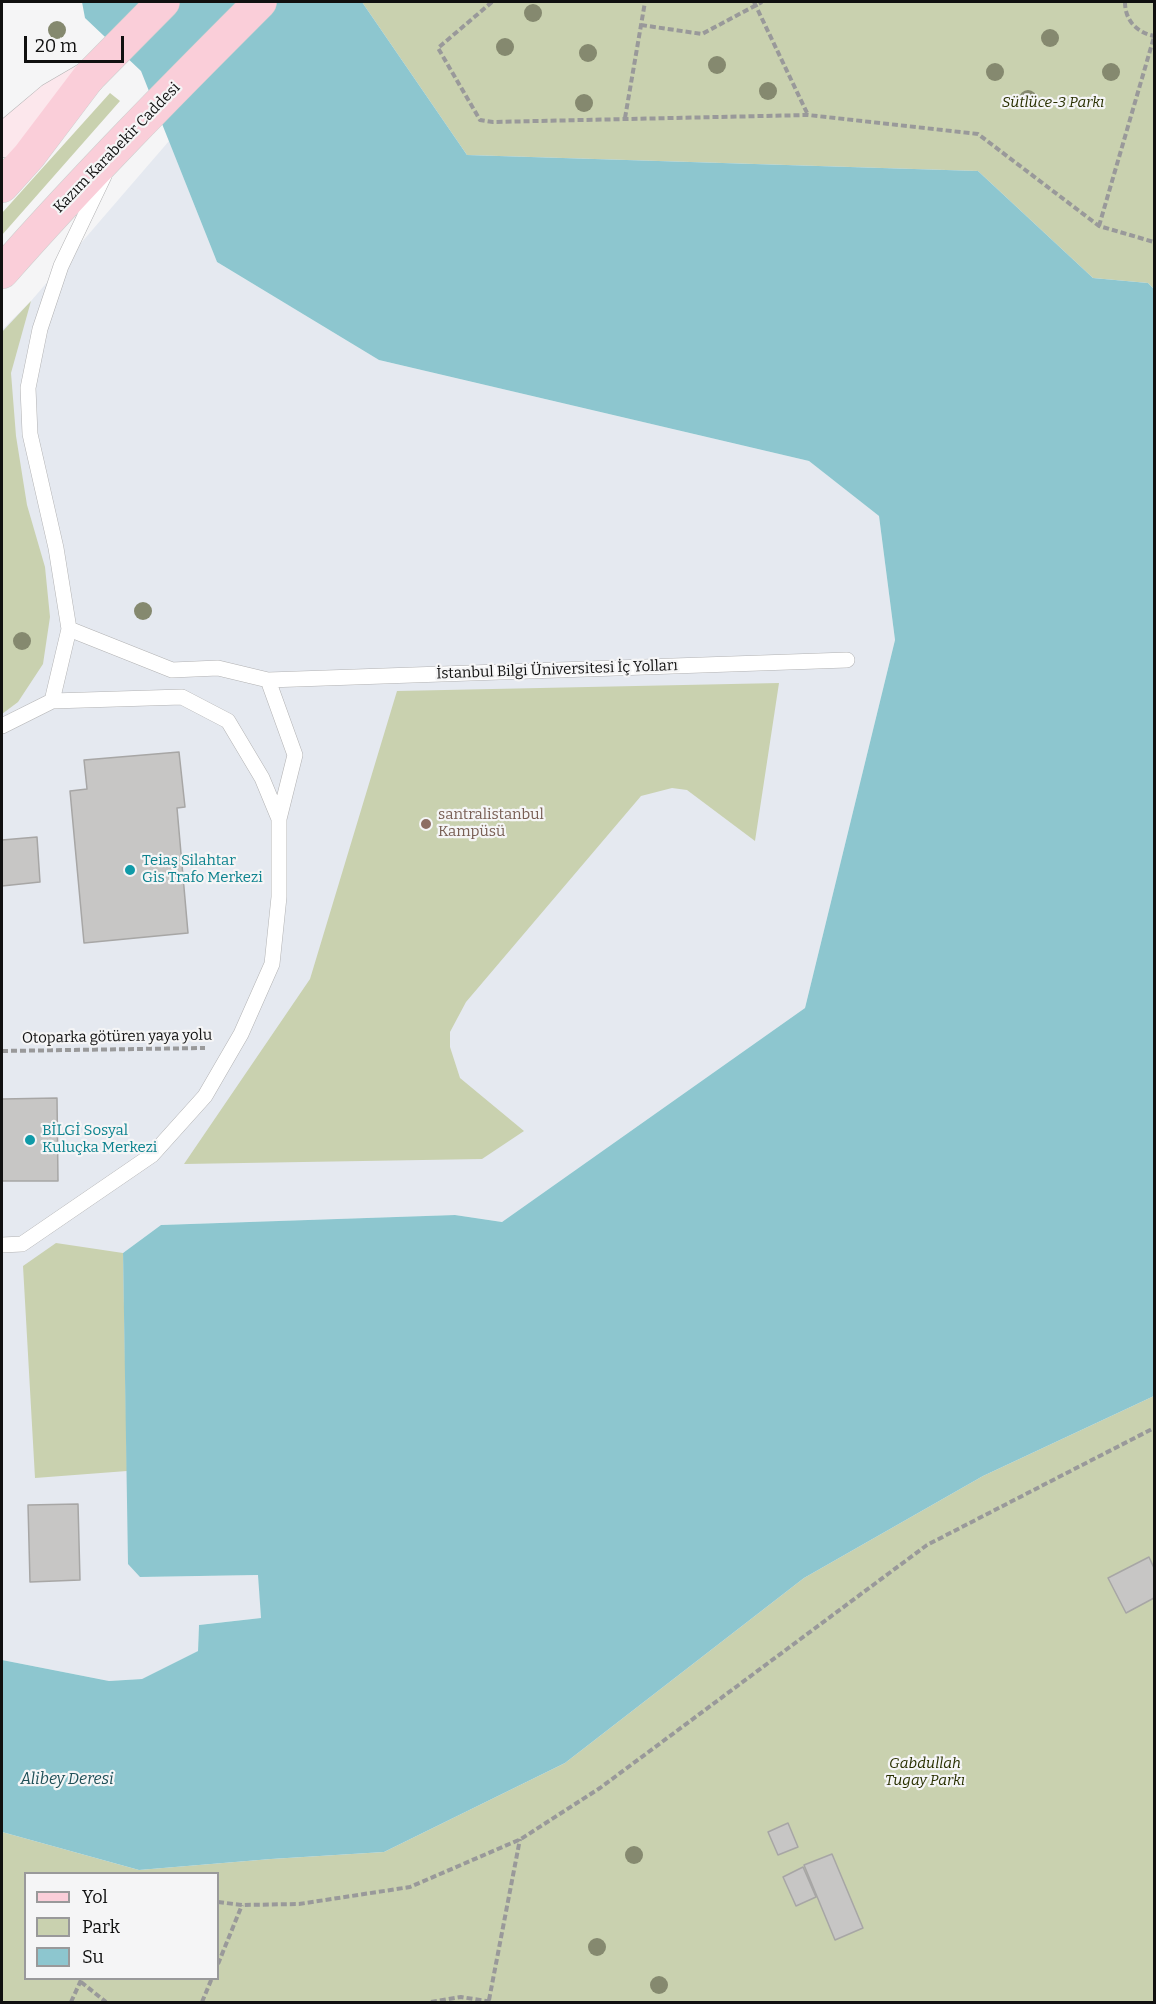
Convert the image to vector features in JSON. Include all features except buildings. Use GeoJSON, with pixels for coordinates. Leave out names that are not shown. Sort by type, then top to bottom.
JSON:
{"type":"FeatureCollection","features":[{"type":"Feature","properties":{"kind":"main road"},"geometry":{"type":"LineString","coordinates":[[2,186],[36,147],[88,78],[163,2]]}},
{"type":"Feature","properties":{"kind":"main road","name":"Kazım Karabekir Caddesi"},"geometry":{"type":"LineString","coordinates":[[2,272],[54,212],[260,2]]}},
{"type":"Feature","properties":{"kind":"main road"},"geometry":{"type":"LineString","coordinates":[[2,141],[52,99],[88,78]]}},
{"type":"Feature","properties":{"kind":"lane"},"geometry":{"type":"LineString","coordinates":[[52,701],[69,628],[56,548],[30,434],[28,388],[40,329],[61,266],[120,143]]}},
{"type":"Feature","properties":{"kind":"lane","name":"İstanbul Bilgi Üniversitesi İç Yolları"},"geometry":{"type":"LineString","coordinates":[[69,628],[172,670],[218,668],[268,680],[847,660]]}},
{"type":"Feature","properties":{"kind":"lane"},"geometry":{"type":"LineString","coordinates":[[2,1245],[22,1244],[152,1155],[205,1096],[241,1034],[272,964],[279,897],[279,819],[296,754],[268,680]]}},
{"type":"Feature","properties":{"kind":"lane"},"geometry":{"type":"LineString","coordinates":[[2,726],[52,701],[182,697],[228,721],[262,778],[279,819]]}},
{"type":"Feature","properties":{"kind":"path"},"geometry":{"type":"LineString","coordinates":[[492,2],[438,48],[480,120],[493,122],[808,115],[978,134],[1100,226],[1155,242]]}},
{"type":"Feature","properties":{"kind":"path"},"geometry":{"type":"LineString","coordinates":[[625,118],[645,2]]}},
{"type":"Feature","properties":{"kind":"path"},"geometry":{"type":"LineString","coordinates":[[641,25],[702,34],[754,3],[762,2]]}},
{"type":"Feature","properties":{"kind":"path"},"geometry":{"type":"LineString","coordinates":[[1100,226],[1154,37],[1135,28],[1128,18],[1125,2]]}},
{"type":"Feature","properties":{"kind":"path"},"geometry":{"type":"LineString","coordinates":[[754,3],[808,115]]}},
{"type":"Feature","properties":{"kind":"path","name":"Otoparka götüren yaya yolu"},"geometry":{"type":"LineString","coordinates":[[2,1051],[233,1047]]}},
{"type":"Feature","properties":{"kind":"path"},"geometry":{"type":"LineString","coordinates":[[219,1902],[242,1905],[299,1904],[410,1887],[521,1839],[600,1788],[927,1545],[1155,1428]]}},
{"type":"Feature","properties":{"kind":"path"},"geometry":{"type":"LineString","coordinates":[[431,2002],[461,1997],[491,2001],[521,1839]]}},
{"type":"Feature","properties":{"kind":"path"},"geometry":{"type":"LineString","coordinates":[[219,1962],[242,1905]]}},
{"type":"Feature","properties":{"kind":"path"},"geometry":{"type":"LineString","coordinates":[[71,2002],[82,1980],[106,2002]]}},
{"type":"Feature","properties":{"kind":"path"},"geometry":{"type":"LineString","coordinates":[[202,2002],[211,1980]]}},
{"type":"Feature","properties":{"kind":"shaded area","name":"santralistanbul Kampüsü"},"geometry":{"type":"Polygon","coordinates":[[[169,141],[217,262],[379,360],[809,461],[879,516],[895,640],[805,1008],[502,1222],[455,1215],[161,1225],[123,1253],[140,1577],[259,1575],[261,1618],[199,1625],[198,1651],[142,1679],[109,1681],[2,1660],[2,330],[31,301],[169,141]]]}},
{"type":"Feature","properties":{"kind":"green space","name":"Sütlüce-3 Parkı"},"geometry":{"type":"Polygon","coordinates":[[[362,2],[1154,2],[1154,289],[1148,283],[1093,278],[978,171],[467,155],[362,2]]]}},
{"type":"Feature","properties":{"kind":"green space"},"geometry":{"type":"Polygon","coordinates":[[[110,93],[120,101],[2,235],[2,213],[110,93]]]}},
{"type":"Feature","properties":{"kind":"green space"},"geometry":{"type":"Polygon","coordinates":[[[31,301],[11,373],[16,436],[27,505],[45,567],[50,617],[43,664],[18,702],[2,714],[2,332],[31,301]]]}},
{"type":"Feature","properties":{"kind":"green space"},"geometry":{"type":"Polygon","coordinates":[[[779,683],[755,841],[687,790],[672,788],[641,796],[466,1002],[450,1032],[450,1047],[460,1078],[524,1131],[482,1159],[184,1164],[310,979],[397,691],[779,683]]]}},
{"type":"Feature","properties":{"kind":"green space"},"geometry":{"type":"Polygon","coordinates":[[[56,1243],[123,1253],[127,1471],[35,1478],[23,1266],[56,1243]]]}},
{"type":"Feature","properties":{"kind":"green space","name":"Gabdullah Tugay Parkı"},"geometry":{"type":"Polygon","coordinates":[[[1154,1396],[1154,2002],[2,2002],[2,1832],[139,1870],[384,1852],[565,1763],[804,1578],[983,1476],[1154,1396]]]}},
{"type":"Feature","properties":{"kind":"water","name":"Alibey Deresi"},"geometry":{"type":"Polygon","coordinates":[[[82,2],[362,2],[467,155],[978,171],[1093,278],[1148,283],[1154,289],[1154,1396],[983,1476],[804,1578],[565,1763],[384,1852],[139,1870],[2,1832],[2,1660],[109,1681],[142,1679],[198,1651],[199,1625],[261,1618],[258,1575],[140,1577],[128,1564],[123,1253],[161,1225],[455,1215],[502,1222],[805,1008],[895,640],[879,516],[809,461],[379,360],[217,262],[141,71],[85,18],[82,2]]]}},
{"type":"Feature","properties":{"kind":"place","name":"santralistanbul Kampüsü"},"geometry":{"type":"Point","coordinates":[426,824]}},
{"type":"Feature","properties":{"kind":"place","name":"Teiaş Silahtar Gis Trafo Merkezi"},"geometry":{"type":"Point","coordinates":[130,870]}},
{"type":"Feature","properties":{"kind":"place","name":"BİLGİ Sosyal Kuluçka Merkezi"},"geometry":{"type":"Point","coordinates":[30,1140]}}]}
